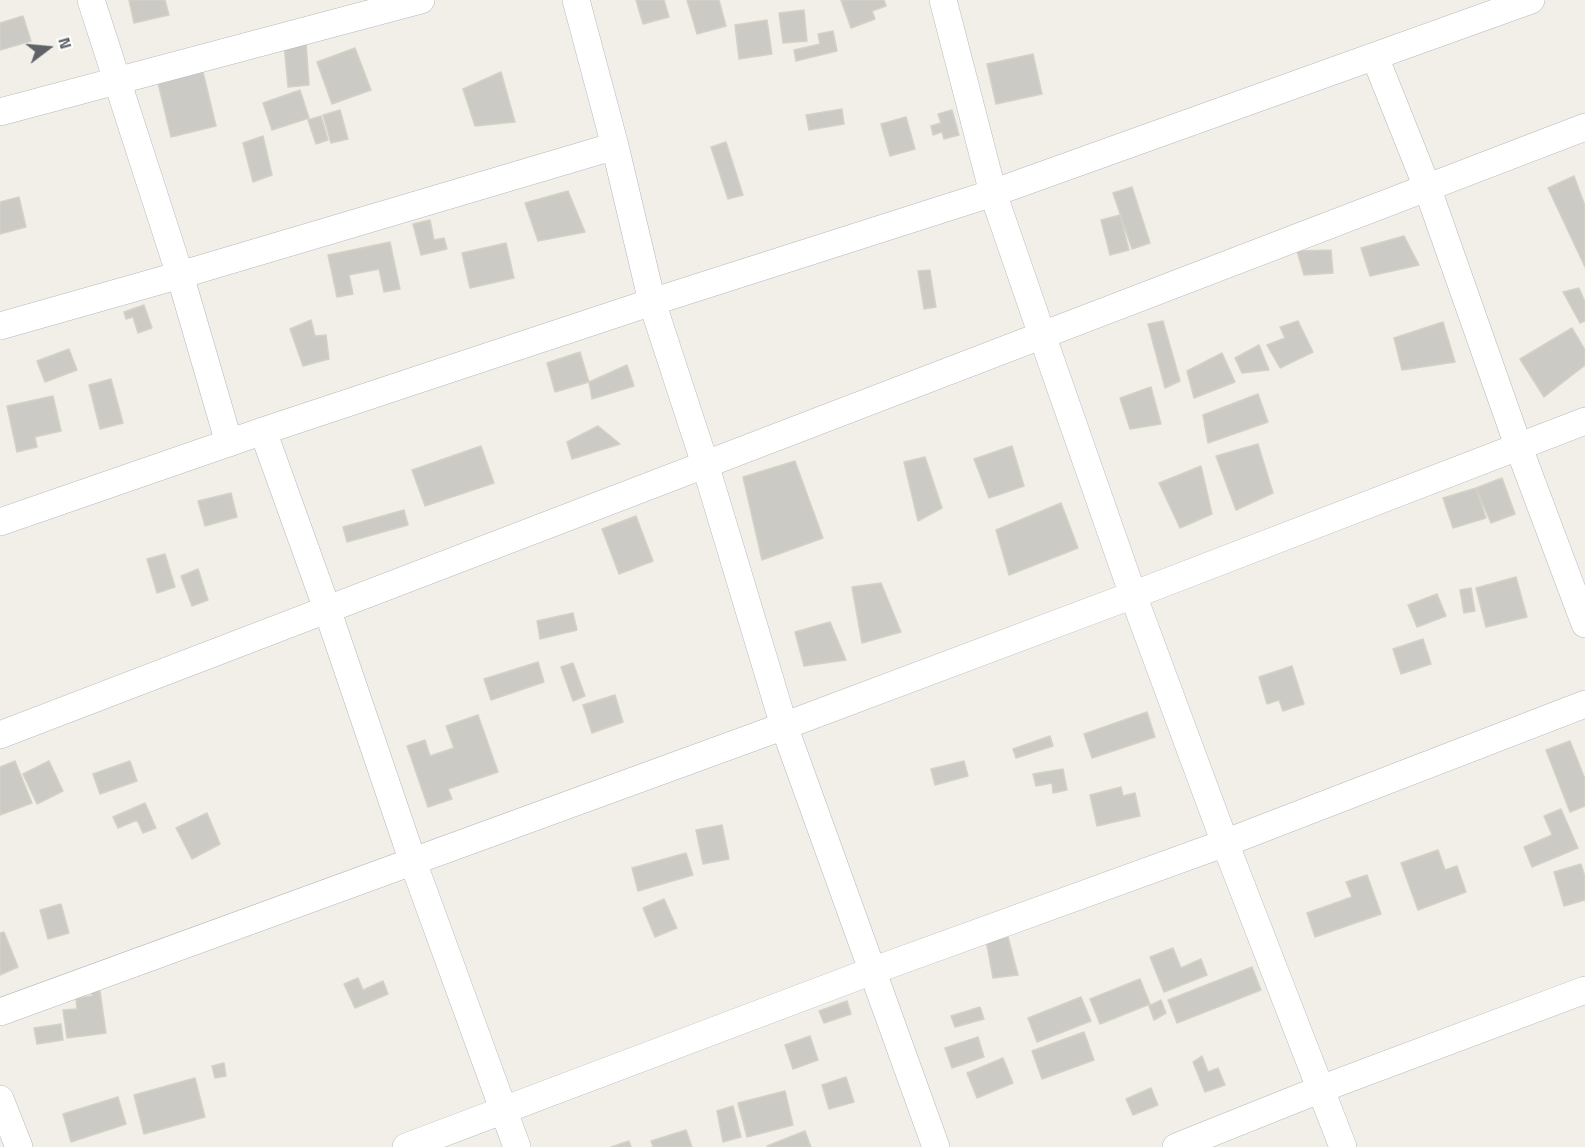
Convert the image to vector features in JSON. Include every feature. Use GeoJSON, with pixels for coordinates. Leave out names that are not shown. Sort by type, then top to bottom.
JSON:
{"type":"FeatureCollection","features":[{"type":"Feature","properties":{"kind":"street"},"geometry":{"type":"LineString","coordinates":[[91,0],[180,275],[229,443]]}},
{"type":"Feature","properties":{"kind":"street"},"geometry":{"type":"LineString","coordinates":[[0,112],[421,0]]}},
{"type":"Feature","properties":{"kind":"street"},"geometry":{"type":"LineString","coordinates":[[576,0],[615,146],[652,302],[705,464],[784,726],[936,1147]]}},
{"type":"Feature","properties":{"kind":"street"},"geometry":{"type":"LineString","coordinates":[[943,0],[993,193],[1042,335],[1133,595],[1225,843],[1343,1147]]}},
{"type":"Feature","properties":{"kind":"street"},"geometry":{"type":"LineString","coordinates":[[0,522],[263,431],[652,302],[993,193],[1531,0]]}},
{"type":"Feature","properties":{"kind":"street"},"geometry":{"type":"LineString","coordinates":[[1375,57],[1427,188],[1519,448],[1585,624]]}},
{"type":"Feature","properties":{"kind":"street"},"geometry":{"type":"LineString","coordinates":[[0,735],[1585,127]]}},
{"type":"Feature","properties":{"kind":"street"},"geometry":{"type":"LineString","coordinates":[[0,326],[615,146]]}},
{"type":"Feature","properties":{"kind":"street"},"geometry":{"type":"LineString","coordinates":[[0,1012],[784,726],[1585,422]]}},
{"type":"Feature","properties":{"kind":"street"},"geometry":{"type":"LineString","coordinates":[[263,431],[327,609],[413,862],[518,1147]]}},
{"type":"Feature","properties":{"kind":"street"},"geometry":{"type":"LineString","coordinates":[[406,1147],[872,971],[1225,843],[1585,704]]}},
{"type":"Feature","properties":{"kind":"street"},"geometry":{"type":"LineString","coordinates":[[1176,1147],[1321,1089],[1585,990]]}},
{"type":"Feature","properties":{"kind":"street"},"geometry":{"type":"LineString","coordinates":[[0,1099],[19,1147]]}},
{"type":"Feature","properties":{"kind":"building"},"geometry":{"type":"Polygon","coordinates":[[[129,0],[165,0],[169,15],[134,23],[129,0]]]}},
{"type":"Feature","properties":{"kind":"building"},"geometry":{"type":"Polygon","coordinates":[[[636,0],[664,0],[669,17],[643,24],[636,0]]]}},
{"type":"Feature","properties":{"kind":"building"},"geometry":{"type":"Polygon","coordinates":[[[687,0],[719,0],[726,26],[697,34],[687,0]]]}},
{"type":"Feature","properties":{"kind":"building"},"geometry":{"type":"Polygon","coordinates":[[[841,0],[884,0],[886,6],[872,11],[875,19],[851,28],[841,0]]]}},
{"type":"Feature","properties":{"kind":"building"},"geometry":{"type":"Polygon","coordinates":[[[804,10],[807,41],[783,43],[779,13],[804,10]]]}},
{"type":"Feature","properties":{"kind":"building"},"geometry":{"type":"Polygon","coordinates":[[[23,16],[31,41],[0,50],[0,23],[23,16]]]}},
{"type":"Feature","properties":{"kind":"building"},"geometry":{"type":"Polygon","coordinates":[[[767,20],[772,54],[739,59],[735,25],[767,20]]]}},
{"type":"Feature","properties":{"kind":"building"},"geometry":{"type":"Polygon","coordinates":[[[833,31],[837,51],[796,61],[794,50],[820,44],[818,34],[833,31]]]}},
{"type":"Feature","properties":{"kind":"building"},"geometry":{"type":"Polygon","coordinates":[[[306,42],[309,85],[288,87],[284,44],[306,42]]]}},
{"type":"Feature","properties":{"kind":"building"},"geometry":{"type":"Polygon","coordinates":[[[355,48],[371,90],[332,104],[317,62],[355,48]]]}},
{"type":"Feature","properties":{"kind":"building"},"geometry":{"type":"Polygon","coordinates":[[[1033,54],[1042,94],[996,104],[987,64],[1033,54]]]}},
{"type":"Feature","properties":{"kind":"building"},"geometry":{"type":"Polygon","coordinates":[[[203,72],[216,126],[171,137],[158,83],[203,72]]]}},
{"type":"Feature","properties":{"kind":"building"},"geometry":{"type":"Polygon","coordinates":[[[501,72],[515,122],[475,126],[463,89],[501,72]]]}},
{"type":"Feature","properties":{"kind":"building"},"geometry":{"type":"Polygon","coordinates":[[[300,90],[309,118],[272,130],[263,103],[300,90]]]}},
{"type":"Feature","properties":{"kind":"building"},"geometry":{"type":"Polygon","coordinates":[[[842,109],[844,124],[809,130],[806,115],[842,109]]]}},
{"type":"Feature","properties":{"kind":"building"},"geometry":{"type":"Polygon","coordinates":[[[340,110],[348,139],[331,143],[323,115],[340,110]]]}},
{"type":"Feature","properties":{"kind":"building"},"geometry":{"type":"Polygon","coordinates":[[[952,110],[959,135],[944,139],[942,132],[933,135],[931,126],[941,123],[938,114],[952,110]]]}},
{"type":"Feature","properties":{"kind":"building"},"geometry":{"type":"Polygon","coordinates":[[[321,116],[328,140],[316,144],[308,120],[321,116]]]}},
{"type":"Feature","properties":{"kind":"building"},"geometry":{"type":"Polygon","coordinates":[[[906,117],[915,149],[890,156],[881,124],[906,117]]]}},
{"type":"Feature","properties":{"kind":"building"},"geometry":{"type":"Polygon","coordinates":[[[263,136],[272,175],[253,182],[243,143],[263,136]]]}},
{"type":"Feature","properties":{"kind":"building"},"geometry":{"type":"Polygon","coordinates":[[[726,142],[743,195],[728,199],[711,147],[726,142]]]}},
{"type":"Feature","properties":{"kind":"building"},"geometry":{"type":"Polygon","coordinates":[[[1574,176],[1585,206],[1585,267],[1548,188],[1574,176]]]}},
{"type":"Feature","properties":{"kind":"building"},"geometry":{"type":"Polygon","coordinates":[[[1132,187],[1150,243],[1132,249],[1113,193],[1132,187]]]}},
{"type":"Feature","properties":{"kind":"building"},"geometry":{"type":"Polygon","coordinates":[[[568,191],[585,232],[538,241],[525,203],[568,191]]]}},
{"type":"Feature","properties":{"kind":"building"},"geometry":{"type":"Polygon","coordinates":[[[19,197],[26,227],[0,234],[0,202],[19,197]]]}},
{"type":"Feature","properties":{"kind":"building"},"geometry":{"type":"Polygon","coordinates":[[[1120,215],[1129,250],[1110,255],[1101,220],[1120,215]]]}},
{"type":"Feature","properties":{"kind":"building"},"geometry":{"type":"Polygon","coordinates":[[[430,220],[434,240],[444,238],[447,249],[421,255],[413,224],[430,220]]]}},
{"type":"Feature","properties":{"kind":"building"},"geometry":{"type":"Polygon","coordinates":[[[1404,236],[1419,265],[1370,276],[1361,248],[1404,236]]]}},
{"type":"Feature","properties":{"kind":"building"},"geometry":{"type":"Polygon","coordinates":[[[390,242],[400,289],[384,292],[379,269],[349,275],[353,294],[337,297],[328,255],[390,242]]]}},
{"type":"Feature","properties":{"kind":"building"},"geometry":{"type":"Polygon","coordinates":[[[506,243],[514,278],[470,288],[462,253],[506,243]]]}},
{"type":"Feature","properties":{"kind":"building"},"geometry":{"type":"Polygon","coordinates":[[[1331,250],[1333,273],[1304,275],[1297,251],[1331,250]]]}},
{"type":"Feature","properties":{"kind":"building"},"geometry":{"type":"Polygon","coordinates":[[[930,270],[936,307],[924,309],[918,271],[930,270]]]}},
{"type":"Feature","properties":{"kind":"building"},"geometry":{"type":"Polygon","coordinates":[[[1579,288],[1585,302],[1585,321],[1580,323],[1563,292],[1579,288]]]}},
{"type":"Feature","properties":{"kind":"building"},"geometry":{"type":"Polygon","coordinates":[[[144,305],[152,328],[138,333],[133,317],[126,319],[124,312],[144,305]]]}},
{"type":"Feature","properties":{"kind":"building"},"geometry":{"type":"Polygon","coordinates":[[[311,320],[315,336],[326,335],[329,359],[303,366],[290,329],[311,320]]]}},
{"type":"Feature","properties":{"kind":"building"},"geometry":{"type":"Polygon","coordinates":[[[1163,321],[1180,381],[1165,388],[1148,324],[1163,321]]]}},
{"type":"Feature","properties":{"kind":"building"},"geometry":{"type":"Polygon","coordinates":[[[1298,321],[1313,352],[1280,368],[1267,345],[1285,338],[1280,327],[1298,321]]]}},
{"type":"Feature","properties":{"kind":"building"},"geometry":{"type":"Polygon","coordinates":[[[1443,322],[1455,362],[1402,370],[1394,338],[1443,322]]]}},
{"type":"Feature","properties":{"kind":"building"},"geometry":{"type":"Polygon","coordinates":[[[1572,328],[1585,350],[1585,365],[1544,397],[1520,359],[1572,328]]]}},
{"type":"Feature","properties":{"kind":"building"},"geometry":{"type":"Polygon","coordinates":[[[1259,345],[1269,370],[1242,373],[1235,358],[1259,345]]]}},
{"type":"Feature","properties":{"kind":"building"},"geometry":{"type":"Polygon","coordinates":[[[69,349],[77,370],[45,382],[37,361],[69,349]]]}},
{"type":"Feature","properties":{"kind":"building"},"geometry":{"type":"Polygon","coordinates":[[[580,352],[589,382],[555,392],[547,363],[580,352]]]}},
{"type":"Feature","properties":{"kind":"building"},"geometry":{"type":"Polygon","coordinates":[[[1222,353],[1235,382],[1194,398],[1187,371],[1222,353]]]}},
{"type":"Feature","properties":{"kind":"building"},"geometry":{"type":"Polygon","coordinates":[[[627,365],[634,386],[592,399],[589,382],[627,365]]]}},
{"type":"Feature","properties":{"kind":"building"},"geometry":{"type":"Polygon","coordinates":[[[111,379],[123,423],[100,429],[89,385],[111,379]]]}},
{"type":"Feature","properties":{"kind":"building"},"geometry":{"type":"Polygon","coordinates":[[[1151,387],[1161,424],[1130,429],[1120,398],[1151,387]]]}},
{"type":"Feature","properties":{"kind":"building"},"geometry":{"type":"Polygon","coordinates":[[[1258,394],[1268,422],[1208,443],[1203,415],[1258,394]]]}},
{"type":"Feature","properties":{"kind":"building"},"geometry":{"type":"Polygon","coordinates":[[[53,396],[61,431],[35,437],[37,447],[17,452],[7,406],[53,396]]]}},
{"type":"Feature","properties":{"kind":"building"},"geometry":{"type":"Polygon","coordinates":[[[598,426],[620,444],[572,459],[567,442],[598,426]]]}},
{"type":"Feature","properties":{"kind":"building"},"geometry":{"type":"Polygon","coordinates":[[[1258,444],[1273,493],[1236,510],[1216,456],[1258,444]]]}},
{"type":"Feature","properties":{"kind":"building"},"geometry":{"type":"Polygon","coordinates":[[[481,446],[494,483],[425,506],[412,470],[481,446]]]}},
{"type":"Feature","properties":{"kind":"building"},"geometry":{"type":"Polygon","coordinates":[[[1012,446],[1024,486],[989,498],[974,459],[1012,446]]]}},
{"type":"Feature","properties":{"kind":"building"},"geometry":{"type":"Polygon","coordinates":[[[925,457],[942,508],[918,521],[904,462],[925,457]]]}},
{"type":"Feature","properties":{"kind":"building"},"geometry":{"type":"Polygon","coordinates":[[[795,461],[823,538],[762,560],[743,477],[795,461]]]}},
{"type":"Feature","properties":{"kind":"building"},"geometry":{"type":"Polygon","coordinates":[[[1201,466],[1212,514],[1180,528],[1159,483],[1201,466]]]}},
{"type":"Feature","properties":{"kind":"building"},"geometry":{"type":"Polygon","coordinates":[[[1502,478],[1515,514],[1491,523],[1476,488],[1502,478]]]}},
{"type":"Feature","properties":{"kind":"building"},"geometry":{"type":"Polygon","coordinates":[[[1476,488],[1486,518],[1453,528],[1443,498],[1476,488]]]}},
{"type":"Feature","properties":{"kind":"building"},"geometry":{"type":"Polygon","coordinates":[[[231,493],[237,517],[205,526],[198,501],[231,493]]]}},
{"type":"Feature","properties":{"kind":"building"},"geometry":{"type":"Polygon","coordinates":[[[1061,503],[1078,548],[1009,575],[996,530],[1061,503]]]}},
{"type":"Feature","properties":{"kind":"building"},"geometry":{"type":"Polygon","coordinates":[[[404,510],[408,525],[347,542],[343,527],[404,510]]]}},
{"type":"Feature","properties":{"kind":"building"},"geometry":{"type":"Polygon","coordinates":[[[636,516],[653,561],[619,574],[602,529],[636,516]]]}},
{"type":"Feature","properties":{"kind":"building"},"geometry":{"type":"Polygon","coordinates":[[[165,554],[175,587],[157,593],[147,559],[165,554]]]}},
{"type":"Feature","properties":{"kind":"building"},"geometry":{"type":"Polygon","coordinates":[[[198,569],[208,600],[192,606],[181,576],[198,569]]]}},
{"type":"Feature","properties":{"kind":"building"},"geometry":{"type":"Polygon","coordinates":[[[1516,577],[1527,617],[1486,627],[1476,588],[1516,577]]]}},
{"type":"Feature","properties":{"kind":"building"},"geometry":{"type":"Polygon","coordinates":[[[881,583],[901,632],[862,643],[852,587],[881,583]]]}},
{"type":"Feature","properties":{"kind":"building"},"geometry":{"type":"Polygon","coordinates":[[[1471,588],[1475,611],[1464,613],[1460,590],[1471,588]]]}},
{"type":"Feature","properties":{"kind":"building"},"geometry":{"type":"Polygon","coordinates":[[[1437,594],[1446,616],[1417,627],[1408,605],[1437,594]]]}},
{"type":"Feature","properties":{"kind":"building"},"geometry":{"type":"Polygon","coordinates":[[[573,613],[577,630],[540,639],[537,621],[573,613]]]}},
{"type":"Feature","properties":{"kind":"building"},"geometry":{"type":"Polygon","coordinates":[[[830,622],[846,660],[804,666],[795,632],[830,622]]]}},
{"type":"Feature","properties":{"kind":"building"},"geometry":{"type":"Polygon","coordinates":[[[1423,639],[1431,664],[1401,674],[1393,649],[1423,639]]]}},
{"type":"Feature","properties":{"kind":"building"},"geometry":{"type":"Polygon","coordinates":[[[538,662],[544,682],[491,700],[484,679],[538,662]]]}},
{"type":"Feature","properties":{"kind":"building"},"geometry":{"type":"Polygon","coordinates":[[[573,663],[585,696],[573,701],[561,667],[573,663]]]}},
{"type":"Feature","properties":{"kind":"building"},"geometry":{"type":"Polygon","coordinates":[[[1292,666],[1304,704],[1283,711],[1279,700],[1267,704],[1259,677],[1292,666]]]}},
{"type":"Feature","properties":{"kind":"building"},"geometry":{"type":"Polygon","coordinates":[[[615,695],[623,722],[592,733],[583,705],[615,695]]]}},
{"type":"Feature","properties":{"kind":"building"},"geometry":{"type":"Polygon","coordinates":[[[1147,712],[1155,737],[1092,758],[1084,734],[1147,712]]]}},
{"type":"Feature","properties":{"kind":"building"},"geometry":{"type":"Polygon","coordinates":[[[478,715],[498,772],[448,789],[452,799],[428,807],[407,746],[425,740],[430,756],[454,748],[446,726],[478,715]]]}},
{"type":"Feature","properties":{"kind":"building"},"geometry":{"type":"Polygon","coordinates":[[[1050,736],[1053,746],[1016,758],[1013,749],[1050,736]]]}},
{"type":"Feature","properties":{"kind":"building"},"geometry":{"type":"Polygon","coordinates":[[[1570,741],[1585,779],[1585,806],[1570,812],[1546,750],[1570,741]]]}},
{"type":"Feature","properties":{"kind":"building"},"geometry":{"type":"Polygon","coordinates":[[[15,761],[32,803],[0,815],[0,767],[15,761]]]}},
{"type":"Feature","properties":{"kind":"building"},"geometry":{"type":"Polygon","coordinates":[[[49,761],[63,791],[37,804],[23,774],[49,761]]]}},
{"type":"Feature","properties":{"kind":"building"},"geometry":{"type":"Polygon","coordinates":[[[130,761],[137,781],[100,794],[93,774],[130,761]]]}},
{"type":"Feature","properties":{"kind":"building"},"geometry":{"type":"Polygon","coordinates":[[[964,761],[968,776],[935,785],[931,769],[964,761]]]}},
{"type":"Feature","properties":{"kind":"building"},"geometry":{"type":"Polygon","coordinates":[[[1063,769],[1067,790],[1053,793],[1052,783],[1036,786],[1033,774],[1063,769]]]}},
{"type":"Feature","properties":{"kind":"building"},"geometry":{"type":"Polygon","coordinates":[[[1121,787],[1123,796],[1135,793],[1140,816],[1097,826],[1090,795],[1121,787]]]}},
{"type":"Feature","properties":{"kind":"building"},"geometry":{"type":"Polygon","coordinates":[[[145,803],[156,828],[143,833],[137,820],[118,828],[113,817],[145,803]]]}},
{"type":"Feature","properties":{"kind":"building"},"geometry":{"type":"Polygon","coordinates":[[[1561,809],[1578,848],[1532,867],[1524,847],[1552,835],[1544,816],[1561,809]]]}},
{"type":"Feature","properties":{"kind":"building"},"geometry":{"type":"Polygon","coordinates":[[[207,813],[220,844],[192,859],[176,828],[207,813]]]}},
{"type":"Feature","properties":{"kind":"building"},"geometry":{"type":"Polygon","coordinates":[[[722,825],[729,859],[703,864],[696,830],[722,825]]]}},
{"type":"Feature","properties":{"kind":"building"},"geometry":{"type":"Polygon","coordinates":[[[1438,850],[1445,870],[1457,866],[1466,892],[1418,910],[1401,863],[1438,850]]]}},
{"type":"Feature","properties":{"kind":"building"},"geometry":{"type":"Polygon","coordinates":[[[686,853],[693,875],[638,891],[632,868],[686,853]]]}},
{"type":"Feature","properties":{"kind":"building"},"geometry":{"type":"Polygon","coordinates":[[[1581,864],[1585,877],[1585,900],[1564,906],[1554,872],[1581,864]]]}},
{"type":"Feature","properties":{"kind":"building"},"geometry":{"type":"Polygon","coordinates":[[[1367,875],[1381,914],[1315,937],[1307,913],[1352,897],[1346,882],[1367,875]]]}},
{"type":"Feature","properties":{"kind":"building"},"geometry":{"type":"Polygon","coordinates":[[[664,899],[677,928],[655,937],[643,908],[664,899]]]}},
{"type":"Feature","properties":{"kind":"building"},"geometry":{"type":"Polygon","coordinates":[[[61,904],[69,933],[48,939],[40,910],[61,904]]]}},
{"type":"Feature","properties":{"kind":"building"},"geometry":{"type":"Polygon","coordinates":[[[4,932],[18,967],[0,975],[0,933],[4,932]]]}},
{"type":"Feature","properties":{"kind":"building"},"geometry":{"type":"Polygon","coordinates":[[[1008,937],[1018,975],[993,978],[986,940],[1008,937]]]}},
{"type":"Feature","properties":{"kind":"building"},"geometry":{"type":"Polygon","coordinates":[[[1173,948],[1181,968],[1201,959],[1207,975],[1164,992],[1150,957],[1173,948]]]}},
{"type":"Feature","properties":{"kind":"building"},"geometry":{"type":"Polygon","coordinates":[[[1252,967],[1261,990],[1177,1023],[1168,1000],[1252,967]]]}},
{"type":"Feature","properties":{"kind":"building"},"geometry":{"type":"Polygon","coordinates":[[[358,978],[363,990],[383,981],[388,994],[355,1008],[344,984],[358,978]]]}},
{"type":"Feature","properties":{"kind":"building"},"geometry":{"type":"Polygon","coordinates":[[[1140,979],[1150,1004],[1100,1024],[1090,999],[1140,979]]]}},
{"type":"Feature","properties":{"kind":"building"},"geometry":{"type":"Polygon","coordinates":[[[100,991],[106,1033],[67,1038],[63,1010],[77,1009],[76,998],[92,996],[92,992],[100,991]]]}},
{"type":"Feature","properties":{"kind":"building"},"geometry":{"type":"Polygon","coordinates":[[[1081,997],[1091,1021],[1037,1042],[1028,1018],[1081,997]]]}},
{"type":"Feature","properties":{"kind":"building"},"geometry":{"type":"Polygon","coordinates":[[[1161,1000],[1166,1013],[1154,1020],[1149,1006],[1161,1000]]]}},
{"type":"Feature","properties":{"kind":"building"},"geometry":{"type":"Polygon","coordinates":[[[847,1001],[851,1014],[824,1023],[819,1011],[847,1001]]]}},
{"type":"Feature","properties":{"kind":"building"},"geometry":{"type":"Polygon","coordinates":[[[980,1007],[984,1019],[955,1027],[951,1016],[980,1007]]]}},
{"type":"Feature","properties":{"kind":"building"},"geometry":{"type":"Polygon","coordinates":[[[61,1024],[63,1040],[37,1044],[34,1028],[61,1024]]]}},
{"type":"Feature","properties":{"kind":"building"},"geometry":{"type":"Polygon","coordinates":[[[1084,1032],[1094,1060],[1042,1079],[1032,1051],[1084,1032]]]}},
{"type":"Feature","properties":{"kind":"building"},"geometry":{"type":"Polygon","coordinates":[[[810,1036],[818,1060],[793,1069],[785,1045],[810,1036]]]}},
{"type":"Feature","properties":{"kind":"building"},"geometry":{"type":"Polygon","coordinates":[[[978,1037],[984,1057],[952,1068],[945,1048],[978,1037]]]}},
{"type":"Feature","properties":{"kind":"building"},"geometry":{"type":"Polygon","coordinates":[[[1202,1056],[1208,1072],[1218,1068],[1225,1085],[1205,1092],[1193,1062],[1202,1056]]]}},
{"type":"Feature","properties":{"kind":"building"},"geometry":{"type":"Polygon","coordinates":[[[1003,1058],[1013,1083],[977,1098],[967,1073],[1003,1058]]]}},
{"type":"Feature","properties":{"kind":"building"},"geometry":{"type":"Polygon","coordinates":[[[224,1063],[226,1076],[215,1078],[212,1066],[224,1063]]]}},
{"type":"Feature","properties":{"kind":"building"},"geometry":{"type":"Polygon","coordinates":[[[846,1077],[854,1102],[829,1109],[822,1085],[846,1077]]]}},
{"type":"Feature","properties":{"kind":"building"},"geometry":{"type":"Polygon","coordinates":[[[195,1078],[205,1117],[144,1134],[134,1095],[195,1078]]]}},
{"type":"Feature","properties":{"kind":"building"},"geometry":{"type":"Polygon","coordinates":[[[1151,1088],[1158,1105],[1133,1115],[1126,1099],[1151,1088]]]}},
{"type":"Feature","properties":{"kind":"building"},"geometry":{"type":"Polygon","coordinates":[[[785,1091],[793,1125],[747,1137],[738,1103],[785,1091]]]}},
{"type":"Feature","properties":{"kind":"building"},"geometry":{"type":"Polygon","coordinates":[[[118,1097],[126,1124],[71,1142],[63,1114],[118,1097]]]}},
{"type":"Feature","properties":{"kind":"building"},"geometry":{"type":"Polygon","coordinates":[[[733,1106],[741,1137],[723,1142],[717,1111],[733,1106]]]}},
{"type":"Feature","properties":{"kind":"building"},"geometry":{"type":"Polygon","coordinates":[[[686,1130],[692,1147],[653,1147],[651,1141],[686,1130]]]}},
{"type":"Feature","properties":{"kind":"building"},"geometry":{"type":"Polygon","coordinates":[[[805,1131],[811,1147],[767,1146],[805,1131]]]}},
{"type":"Feature","properties":{"kind":"building"},"geometry":{"type":"Polygon","coordinates":[[[629,1141],[631,1147],[611,1147],[629,1141]]]}}]}
